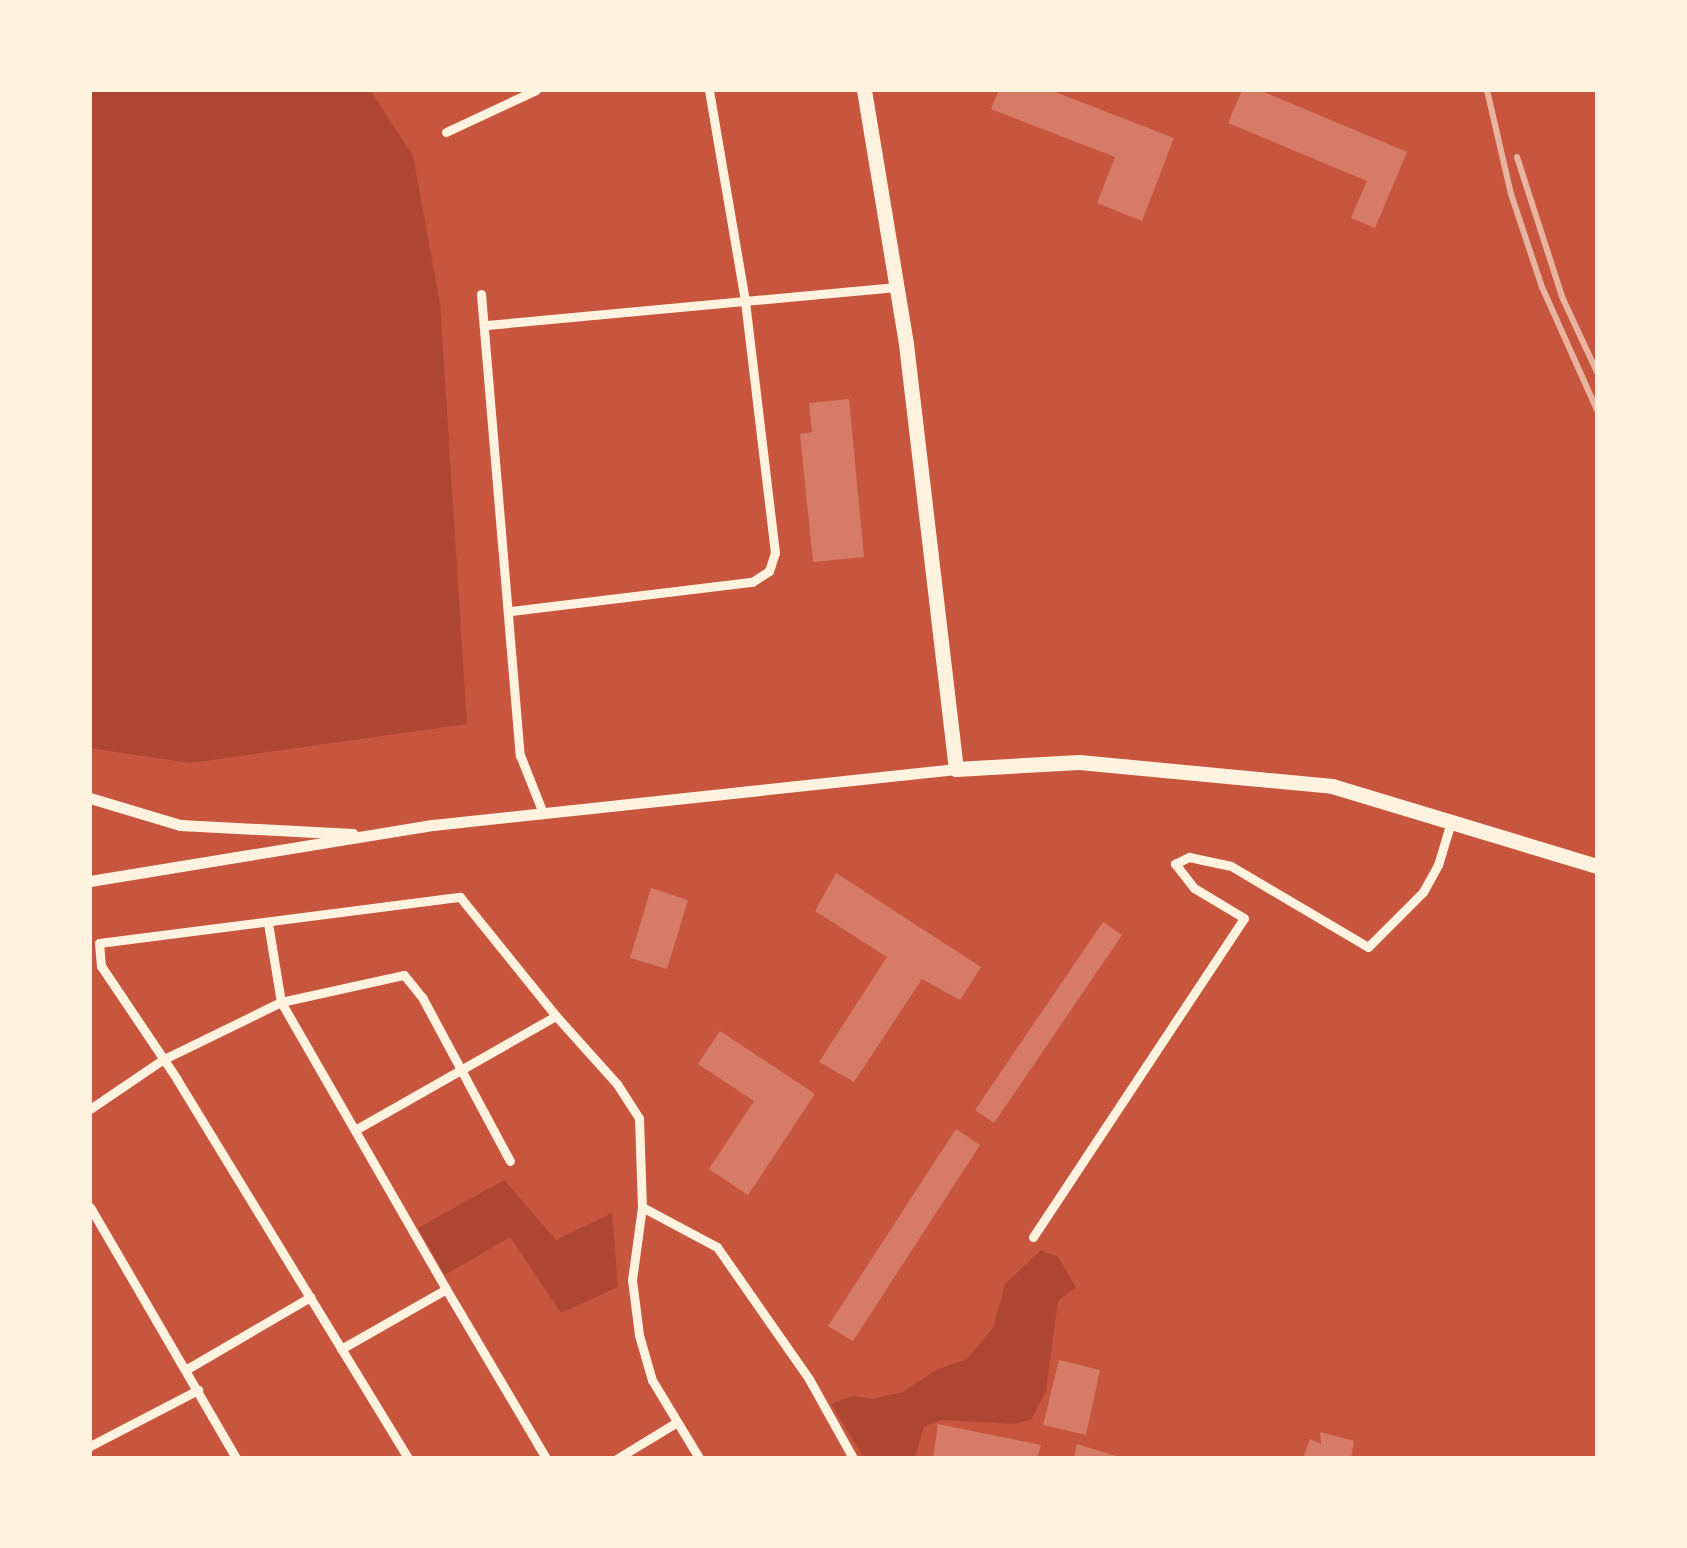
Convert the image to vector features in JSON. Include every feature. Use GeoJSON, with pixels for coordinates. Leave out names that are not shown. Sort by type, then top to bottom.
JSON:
{"type":"FeatureCollection","features":[{"type":"Feature","properties":{"kind":"main road"},"geometry":{"type":"LineString","coordinates":[[864,90],[896,287],[956,769],[1079,762],[1332,786],[1597,866]]}},
{"type":"Feature","properties":{"kind":"street"},"geometry":{"type":"LineString","coordinates":[[446,132],[536,90]]}},
{"type":"Feature","properties":{"kind":"street"},"geometry":{"type":"LineString","coordinates":[[511,611],[752,582],[768,571],[775,554],[744,301],[709,90]]}},
{"type":"Feature","properties":{"kind":"street"},"geometry":{"type":"LineString","coordinates":[[488,325],[896,287]]}},
{"type":"Feature","properties":{"kind":"street"},"geometry":{"type":"LineString","coordinates":[[481,294],[488,325],[520,755],[543,812]]}},
{"type":"Feature","properties":{"kind":"street"},"geometry":{"type":"LineString","coordinates":[[90,881],[543,812],[956,769]]}},
{"type":"Feature","properties":{"kind":"street"},"geometry":{"type":"LineString","coordinates":[[90,798],[180,825],[378,836]]}},
{"type":"Feature","properties":{"kind":"street"},"geometry":{"type":"LineString","coordinates":[[1033,1237],[1244,918],[1194,888],[1174,864],[1189,857],[1231,866],[1368,947],[1422,892],[1438,865],[1451,822]]}},
{"type":"Feature","properties":{"kind":"street"},"geometry":{"type":"LineString","coordinates":[[408,1458],[101,966],[99,943],[460,897],[617,1084],[640,1118],[642,1206],[632,1280],[639,1335],[652,1380],[699,1458]]}},
{"type":"Feature","properties":{"kind":"street"},"geometry":{"type":"LineString","coordinates":[[268,923],[280,1002],[546,1458]]}},
{"type":"Feature","properties":{"kind":"street"},"geometry":{"type":"LineString","coordinates":[[90,1109],[162,1060],[280,1002],[404,975],[422,998],[510,1161]]}},
{"type":"Feature","properties":{"kind":"street"},"geometry":{"type":"LineString","coordinates":[[356,1130],[556,1016]]}},
{"type":"Feature","properties":{"kind":"street"},"geometry":{"type":"LineString","coordinates":[[642,1206],[717,1248],[809,1379],[853,1458]]}},
{"type":"Feature","properties":{"kind":"street"},"geometry":{"type":"LineString","coordinates":[[90,1207],[236,1458]]}},
{"type":"Feature","properties":{"kind":"street"},"geometry":{"type":"LineString","coordinates":[[341,1349],[446,1288]]}},
{"type":"Feature","properties":{"kind":"street"},"geometry":{"type":"LineString","coordinates":[[187,1369],[310,1297]]}},
{"type":"Feature","properties":{"kind":"street"},"geometry":{"type":"LineString","coordinates":[[90,1446],[198,1390]]}},
{"type":"Feature","properties":{"kind":"street"},"geometry":{"type":"LineString","coordinates":[[618,1458],[677,1422]]}},
{"type":"Feature","properties":{"kind":"shaded area"},"geometry":{"type":"Polygon","coordinates":[[[90,90],[370,90],[413,156],[440,303],[467,724],[190,763],[90,748],[90,90]]]}},
{"type":"Feature","properties":{"kind":"shaded area"},"geometry":{"type":"Polygon","coordinates":[[[504,1180],[556,1240],[612,1213],[618,1287],[561,1313],[510,1237],[445,1275],[418,1228],[504,1180]]]}},
{"type":"Feature","properties":{"kind":"shaded area"},"geometry":{"type":"Polygon","coordinates":[[[1041,1250],[1058,1257],[1076,1287],[1058,1301],[1046,1391],[1031,1420],[1013,1424],[941,1420],[924,1427],[915,1458],[864,1458],[831,1404],[853,1396],[872,1399],[903,1392],[938,1369],[967,1359],[993,1328],[1005,1284],[1041,1250]]]}},
{"type":"Feature","properties":{"kind":"building"},"geometry":{"type":"Polygon","coordinates":[[[999,90],[1050,90],[1174,138],[1142,221],[1097,203],[1115,157],[991,109],[999,90]]]}},
{"type":"Feature","properties":{"kind":"building"},"geometry":{"type":"Polygon","coordinates":[[[1242,90],[1259,90],[1407,152],[1375,228],[1351,218],[1367,181],[1228,123],[1242,90]]]}},
{"type":"Feature","properties":{"kind":"building"},"geometry":{"type":"Polygon","coordinates":[[[849,399],[864,557],[813,562],[800,434],[812,432],[809,403],[849,399]]]}},
{"type":"Feature","properties":{"kind":"building"},"geometry":{"type":"Polygon","coordinates":[[[836,873],[981,967],[960,1000],[922,979],[854,1082],[819,1062],[887,957],[815,911],[836,873]]]}},
{"type":"Feature","properties":{"kind":"building"},"geometry":{"type":"Polygon","coordinates":[[[651,888],[688,900],[667,969],[630,958],[651,888]]]}},
{"type":"Feature","properties":{"kind":"building"},"geometry":{"type":"Polygon","coordinates":[[[1103,922],[1122,935],[994,1123],[975,1110],[1103,922]]]}},
{"type":"Feature","properties":{"kind":"building"},"geometry":{"type":"Polygon","coordinates":[[[720,1031],[815,1094],[748,1195],[709,1169],[754,1101],[698,1064],[720,1031]]]}},
{"type":"Feature","properties":{"kind":"building"},"geometry":{"type":"Polygon","coordinates":[[[956,1129],[980,1145],[853,1341],[828,1326],[956,1129]]]}},
{"type":"Feature","properties":{"kind":"building"},"geometry":{"type":"Polygon","coordinates":[[[1059,1360],[1100,1370],[1086,1435],[1043,1425],[1059,1360]]]}},
{"type":"Feature","properties":{"kind":"building"},"geometry":{"type":"Polygon","coordinates":[[[938,1424],[1041,1445],[1037,1458],[933,1458],[938,1424]]]}},
{"type":"Feature","properties":{"kind":"building"},"geometry":{"type":"Polygon","coordinates":[[[1320,1432],[1354,1441],[1351,1458],[1303,1458],[1310,1439],[1321,1444],[1320,1432]]]}},
{"type":"Feature","properties":{"kind":"building"},"geometry":{"type":"Polygon","coordinates":[[[1077,1444],[1119,1457],[1119,1458],[1074,1458],[1077,1444]]]}},
{"type":"Feature","properties":{"kind":"railway"},"geometry":{"type":"LineString","coordinates":[[1487,90],[1511,194],[1542,287],[1597,410]]}},
{"type":"Feature","properties":{"kind":"railway"},"geometry":{"type":"LineString","coordinates":[[1517,157],[1563,299],[1597,372]]}}]}
